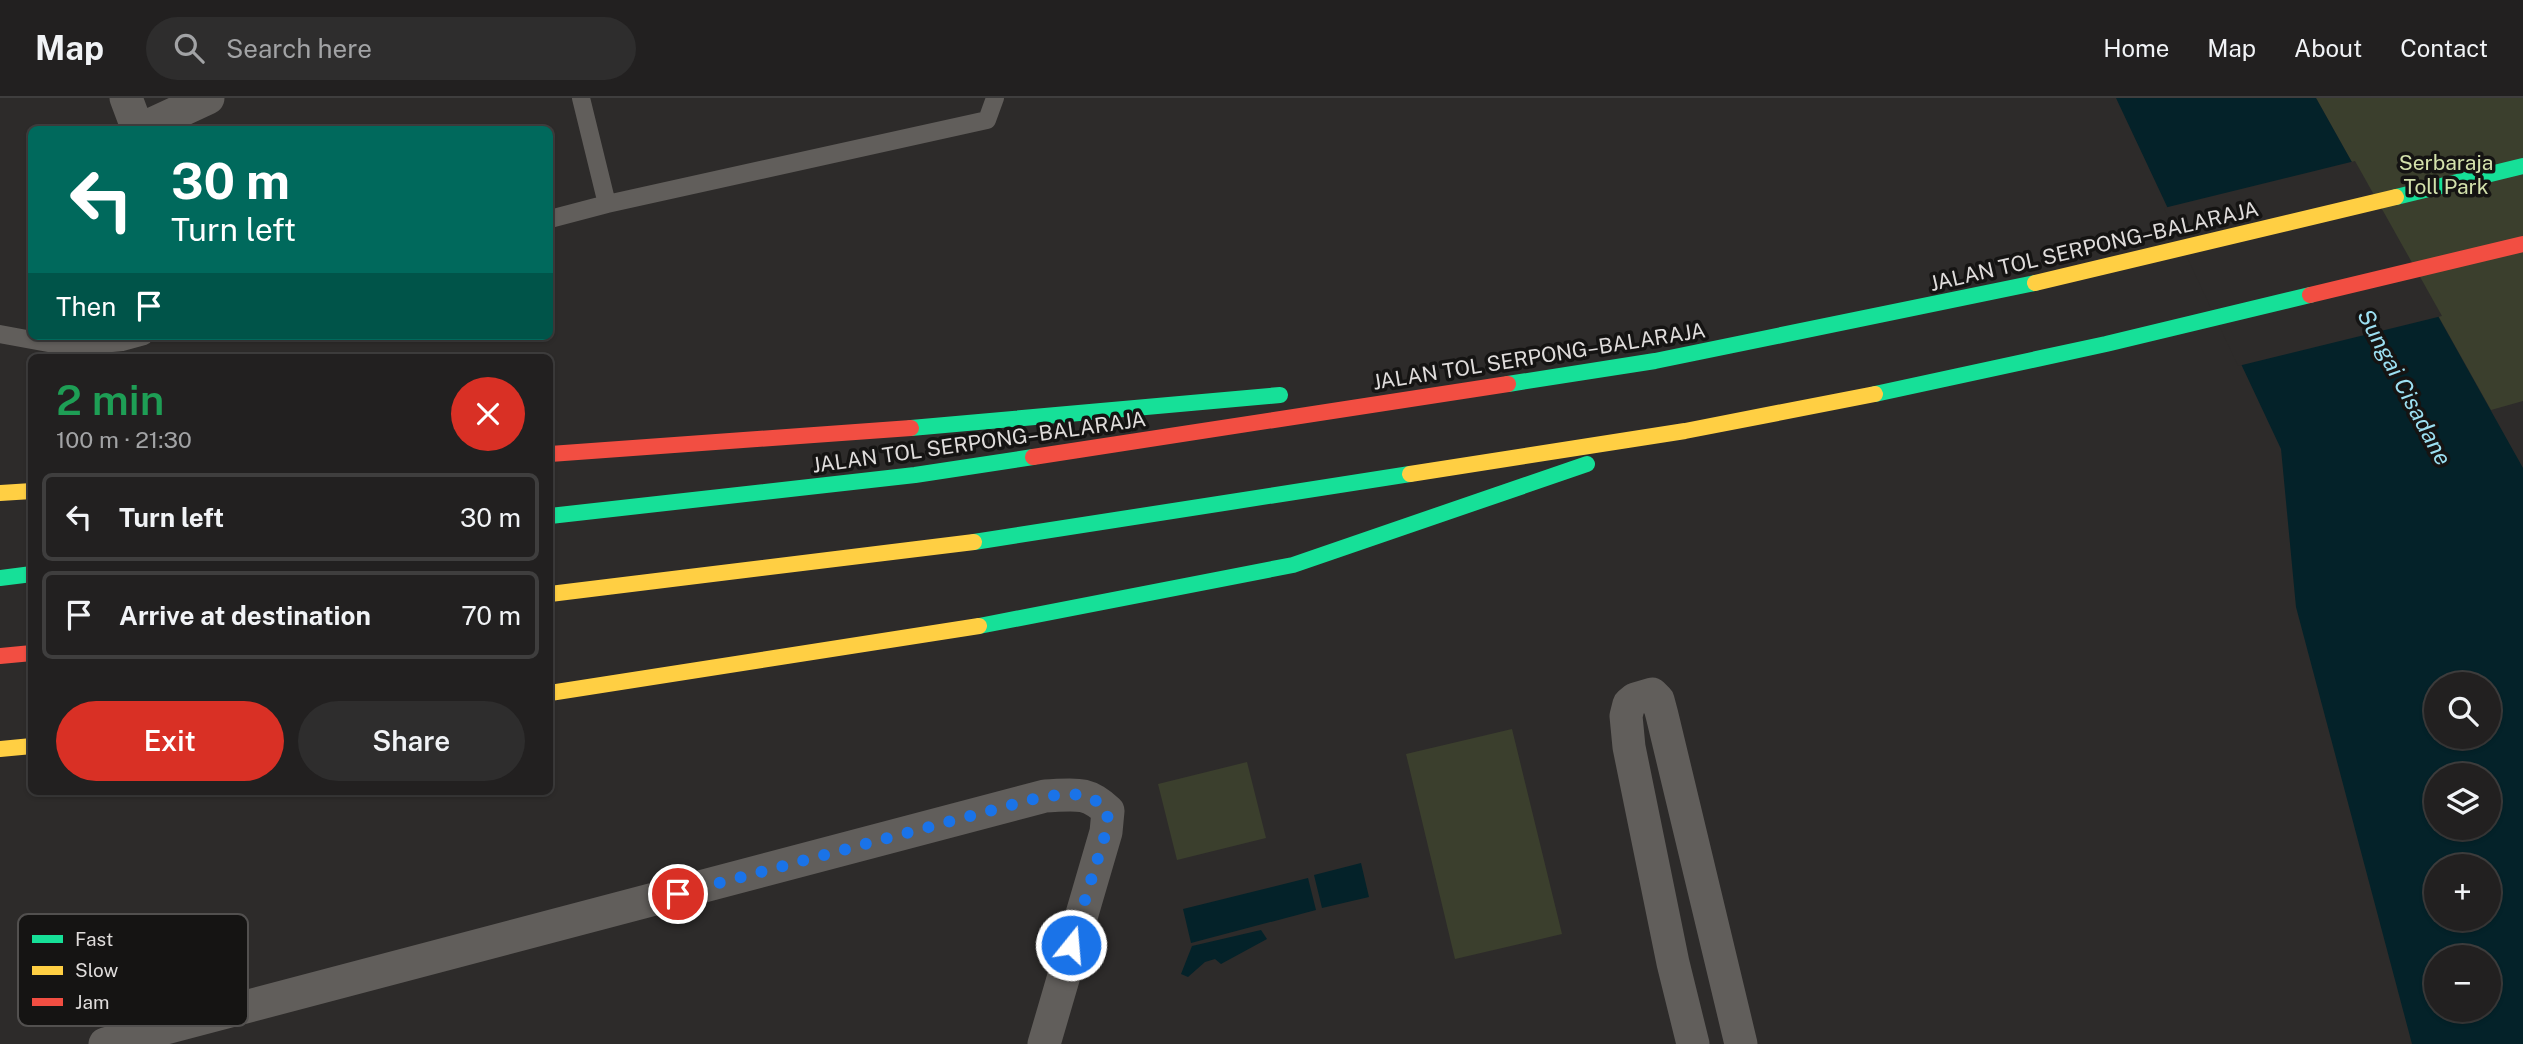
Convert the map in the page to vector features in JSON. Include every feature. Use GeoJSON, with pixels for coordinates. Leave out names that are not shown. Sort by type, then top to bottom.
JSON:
{"type":"FeatureCollection","features":[{"type":"Feature","properties":{"kind":"highway","name":"JALAN TOL SERPONG–BALARAJA"},"geometry":{"type":"LineString","coordinates":[[553,516],[915,475],[1655,360],[2085,273],[2523,166]]}},
{"type":"Feature","properties":{"kind":"highway"},"geometry":{"type":"LineString","coordinates":[[553,594],[925,551],[1685,431],[1857,398],[2106,344],[2523,244]]}},
{"type":"Feature","properties":{"kind":"highway"},"geometry":{"type":"LineString","coordinates":[[1408,383],[1655,360]]}},
{"type":"Feature","properties":{"kind":"highway"},"geometry":{"type":"LineString","coordinates":[[553,454],[901,429],[1298,393]]}},
{"type":"Feature","properties":{"kind":"highway"},"geometry":{"type":"LineString","coordinates":[[553,693],[933,635],[1293,565],[1685,431]]}},
{"type":"Feature","properties":{"kind":"highway"},"geometry":{"type":"LineString","coordinates":[[0,493],[28,491]]}},
{"type":"Feature","properties":{"kind":"highway"},"geometry":{"type":"LineString","coordinates":[[0,578],[28,574]]}},
{"type":"Feature","properties":{"kind":"highway"},"geometry":{"type":"LineString","coordinates":[[0,656],[28,653]]}},
{"type":"Feature","properties":{"kind":"highway"},"geometry":{"type":"LineString","coordinates":[[0,749],[28,746]]}},
{"type":"Feature","properties":{"kind":"street"},"geometry":{"type":"LineString","coordinates":[[127,98],[137,126]]}},
{"type":"Feature","properties":{"kind":"street"},"geometry":{"type":"LineString","coordinates":[[147,126],[208,98]]}},
{"type":"Feature","properties":{"kind":"street"},"geometry":{"type":"LineString","coordinates":[[1693,1044],[1654,872],[1626,727],[1629,704],[1635,699],[1652,694],[1658,700],[1662,715],[1741,1044]]}},
{"type":"Feature","properties":{"kind":"street"},"geometry":{"type":"LineString","coordinates":[[248,1020],[1045,796],[1074,794],[1093,797],[1108,811],[1106,832],[1044,1044]]}},
{"type":"Feature","properties":{"kind":"street"},"geometry":{"type":"LineString","coordinates":[[105,1044],[208,1031],[226,1026]]}},
{"type":"Feature","properties":{"kind":"lane"},"geometry":{"type":"LineString","coordinates":[[581,98],[607,204]]}},
{"type":"Feature","properties":{"kind":"lane"},"geometry":{"type":"LineString","coordinates":[[553,218],[987,120],[995,98]]}},
{"type":"Feature","properties":{"kind":"lane"},"geometry":{"type":"LineString","coordinates":[[0,334],[28,339]]}},
{"type":"Feature","properties":{"kind":"lane"},"geometry":{"type":"LineString","coordinates":[[32,340],[69,347],[129,340]]}},
{"type":"Feature","properties":{"kind":"green space","name":"Serbaraja Toll Park"},"geometry":{"type":"Polygon","coordinates":[[[2316,98],[2523,98],[2523,401],[2491,410],[2316,98]]]}},
{"type":"Feature","properties":{"kind":"green space"},"geometry":{"type":"Polygon","coordinates":[[[1512,729],[1562,934],[1455,959],[1406,754],[1512,729]]]}},
{"type":"Feature","properties":{"kind":"green space"},"geometry":{"type":"Polygon","coordinates":[[[1247,762],[1266,838],[1177,860],[1158,784],[1247,762]]]}},
{"type":"Feature","properties":{"kind":"water","name":"Sungai Cisadane"},"geometry":{"type":"Polygon","coordinates":[[[2116,98],[2316,98],[2523,468],[2523,1044],[2412,1044],[2296,607],[2281,449],[2116,98]]]}},
{"type":"Feature","properties":{"kind":"water"},"geometry":{"type":"Polygon","coordinates":[[[1361,863],[1369,897],[1322,908],[1314,875],[1361,863]]]}},
{"type":"Feature","properties":{"kind":"water"},"geometry":{"type":"Polygon","coordinates":[[[1308,878],[1316,910],[1191,943],[1183,909],[1308,878]]]}},
{"type":"Feature","properties":{"kind":"water"},"geometry":{"type":"Polygon","coordinates":[[[1261,930],[1267,939],[1221,964],[1215,959],[1205,962],[1188,977],[1181,974],[1192,946],[1261,930]]]}},
{"type":"Feature","properties":{"kind":"pier"},"geometry":{"type":"Polygon","coordinates":[[[2355,161],[2442,316],[2238,366],[2164,208],[2355,161]]]}},
{"type":"Feature","properties":{"kind":"traffic: fast"},"geometry":{"type":"LineString","coordinates":[[2396,197],[2523,166]]}},
{"type":"Feature","properties":{"kind":"traffic: fast"},"geometry":{"type":"LineString","coordinates":[[1508,384],[1655,361],[2035,283]]}},
{"type":"Feature","properties":{"kind":"traffic: fast"},"geometry":{"type":"LineString","coordinates":[[1875,394],[2106,344],[2310,295]]}},
{"type":"Feature","properties":{"kind":"traffic: fast"},"geometry":{"type":"LineString","coordinates":[[911,428],[1280,395]]}},
{"type":"Feature","properties":{"kind":"traffic: fast"},"geometry":{"type":"LineString","coordinates":[[553,516],[915,475],[1033,457]]}},
{"type":"Feature","properties":{"kind":"traffic: fast"},"geometry":{"type":"LineString","coordinates":[[979,626],[1293,565],[1587,464]]}},
{"type":"Feature","properties":{"kind":"traffic: fast"},"geometry":{"type":"LineString","coordinates":[[974,542],[1410,474]]}},
{"type":"Feature","properties":{"kind":"traffic: fast"},"geometry":{"type":"LineString","coordinates":[[0,578],[28,574]]}},
{"type":"Feature","properties":{"kind":"traffic: slow"},"geometry":{"type":"LineString","coordinates":[[2035,283],[2396,197]]}},
{"type":"Feature","properties":{"kind":"traffic: slow"},"geometry":{"type":"LineString","coordinates":[[1410,474],[1685,431],[1875,394]]}},
{"type":"Feature","properties":{"kind":"traffic: slow"},"geometry":{"type":"LineString","coordinates":[[0,493],[28,491]]}},
{"type":"Feature","properties":{"kind":"traffic: slow"},"geometry":{"type":"LineString","coordinates":[[553,594],[974,542]]}},
{"type":"Feature","properties":{"kind":"traffic: slow"},"geometry":{"type":"LineString","coordinates":[[553,693],[979,626]]}},
{"type":"Feature","properties":{"kind":"traffic: slow"},"geometry":{"type":"LineString","coordinates":[[0,749],[28,746]]}},
{"type":"Feature","properties":{"kind":"traffic: jam"},"geometry":{"type":"LineString","coordinates":[[2310,295],[2523,244]]}},
{"type":"Feature","properties":{"kind":"traffic: jam"},"geometry":{"type":"LineString","coordinates":[[1033,457],[1508,384]]}},
{"type":"Feature","properties":{"kind":"traffic: jam"},"geometry":{"type":"LineString","coordinates":[[553,454],[911,428]]}},
{"type":"Feature","properties":{"kind":"traffic: jam"},"geometry":{"type":"LineString","coordinates":[[0,656],[28,653]]}},
{"type":"Feature","properties":{"kind":"route"},"geometry":{"type":"LineString","coordinates":[[678,894],[1045,796],[1074,794],[1093,797],[1108,811],[1106,832],[1071,945]]}}]}
